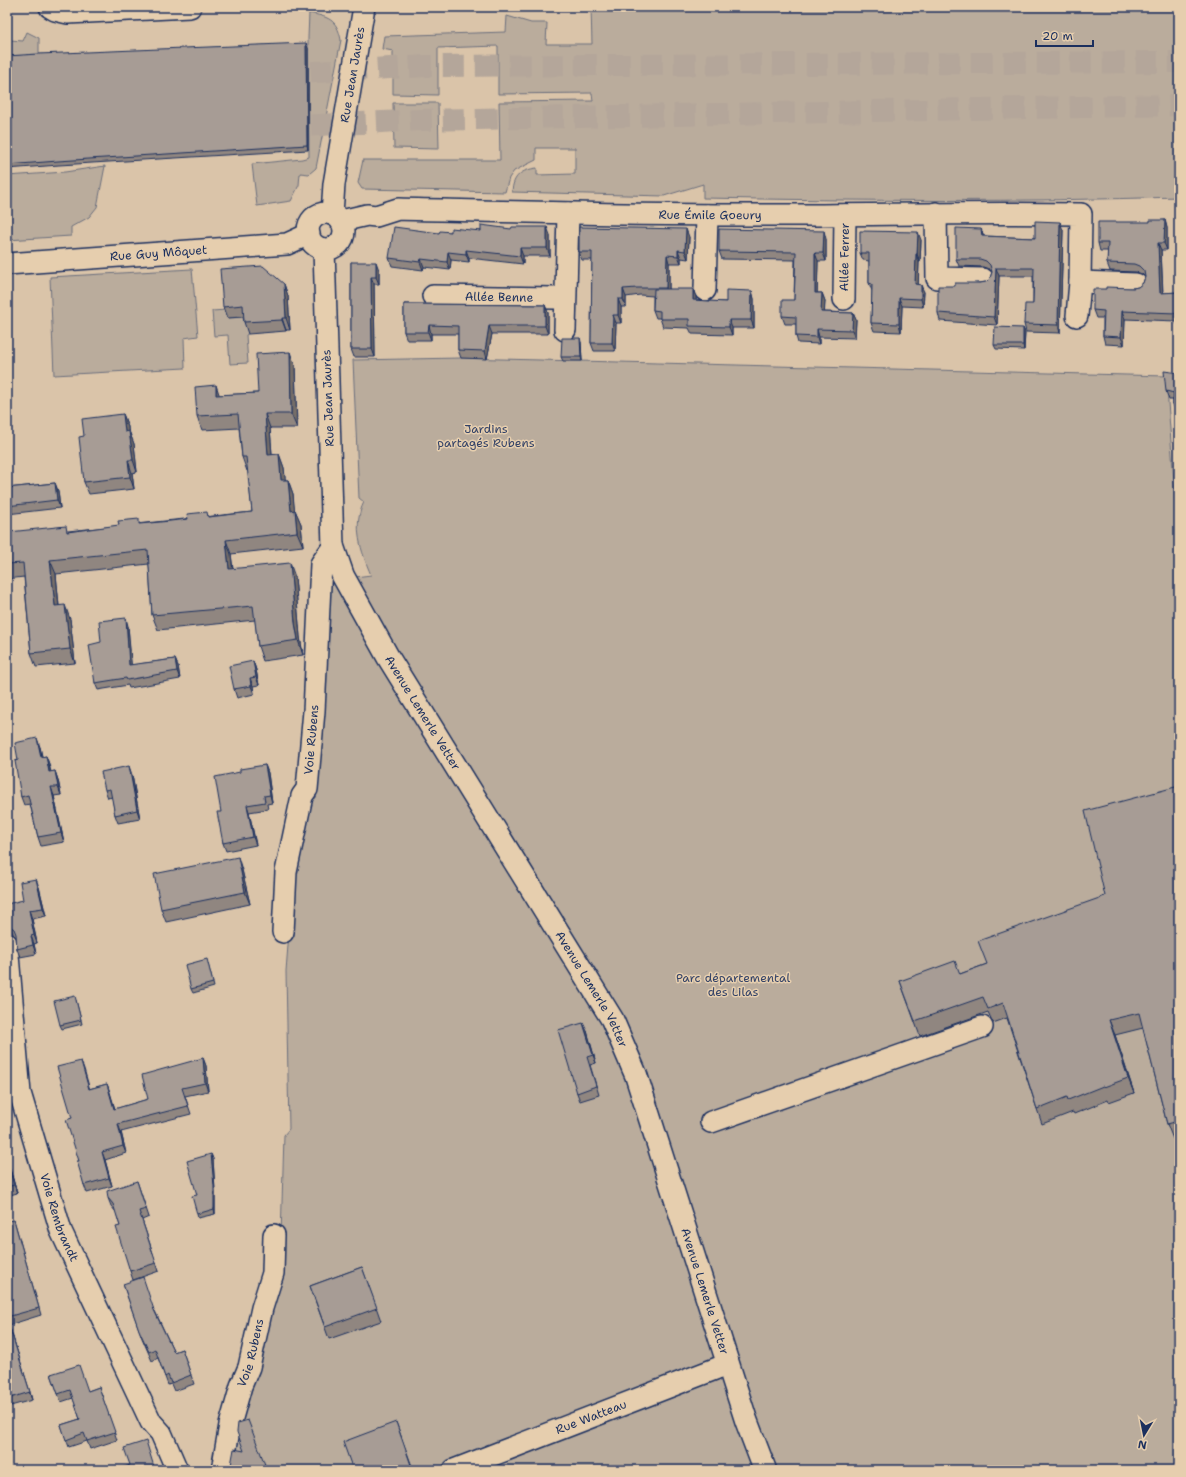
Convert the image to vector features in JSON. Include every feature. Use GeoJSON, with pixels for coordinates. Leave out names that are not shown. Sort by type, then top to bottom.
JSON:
{"type":"FeatureCollection","features":[{"type":"Feature","properties":{"kind":"street"},"geometry":{"type":"LineString","coordinates":[[50,7],[68,13],[190,7]]}},
{"type":"Feature","properties":{"kind":"street","name":"Rue Jean Jaurès"},"geometry":{"type":"LineString","coordinates":[[336,218],[334,184],[364,7]]}},
{"type":"Feature","properties":{"kind":"street","name":"Rue Émile Goeury"},"geometry":{"type":"LineString","coordinates":[[336,218],[367,215],[376,216],[398,209],[707,215],[1080,214],[1080,282]]}},
{"type":"Feature","properties":{"kind":"street"},"geometry":{"type":"LineString","coordinates":[[326,213],[336,218],[344,232],[343,238],[336,246],[324,249],[314,244],[309,234],[309,228],[315,218],[320,214],[326,213]]}},
{"type":"Feature","properties":{"kind":"street"},"geometry":{"type":"LineString","coordinates":[[565,330],[568,213]]}},
{"type":"Feature","properties":{"kind":"street","name":"Allée Ferrer"},"geometry":{"type":"LineString","coordinates":[[844,299],[845,214]]}},
{"type":"Feature","properties":{"kind":"street"},"geometry":{"type":"LineString","coordinates":[[936,214],[937,278],[983,279]]}},
{"type":"Feature","properties":{"kind":"street"},"geometry":{"type":"LineString","coordinates":[[705,290],[707,215]]}},
{"type":"Feature","properties":{"kind":"street","name":"Rue Guy Môquet"},"geometry":{"type":"LineString","coordinates":[[7,264],[287,244],[309,234]]}},
{"type":"Feature","properties":{"kind":"street","name":"Rue Jean Jaurès"},"geometry":{"type":"LineString","coordinates":[[324,249],[333,546]]}},
{"type":"Feature","properties":{"kind":"street"},"geometry":{"type":"LineString","coordinates":[[1077,316],[1080,282],[1136,284]]}},
{"type":"Feature","properties":{"kind":"street","name":"Allée Benne"},"geometry":{"type":"LineString","coordinates":[[433,296],[565,297]]}},
{"type":"Feature","properties":{"kind":"street","name":"Voie Rubens"},"geometry":{"type":"LineString","coordinates":[[284,932],[286,872],[302,796],[307,789],[314,711],[321,564],[333,546]]}},
{"type":"Feature","properties":{"kind":"street","name":"Avenue Lemerle Vetter"},"geometry":{"type":"LineString","coordinates":[[333,546],[343,576],[388,657],[612,1019],[638,1082],[746,1420],[765,1470]]}},
{"type":"Feature","properties":{"kind":"street","name":"Voie Rembrandt"},"geometry":{"type":"LineString","coordinates":[[7,944],[20,1093],[61,1231],[152,1422],[161,1433],[177,1470]]}},
{"type":"Feature","properties":{"kind":"street"},"geometry":{"type":"LineString","coordinates":[[711,1122],[982,1027]]}},
{"type":"Feature","properties":{"kind":"street","name":"Voie Rubens"},"geometry":{"type":"LineString","coordinates":[[222,1470],[230,1425],[241,1386],[249,1367],[262,1308],[273,1273],[274,1235]]}},
{"type":"Feature","properties":{"kind":"street","name":"Rue Watteau"},"geometry":{"type":"LineString","coordinates":[[454,1470],[728,1364]]}},
{"type":"Feature","properties":{"kind":"green space"},"geometry":{"type":"Polygon","coordinates":[[[591,7],[1179,7],[1179,197],[1060,200],[822,200],[703,198],[703,184],[664,196],[512,192],[516,178],[526,170],[537,168],[537,175],[575,174],[575,148],[536,148],[536,160],[514,171],[509,178],[505,192],[362,189],[358,183],[363,160],[500,160],[499,102],[593,101],[592,93],[498,94],[498,46],[438,48],[438,95],[393,94],[393,51],[382,49],[384,36],[506,32],[507,16],[531,23],[547,23],[546,44],[592,44],[591,7]]]}},
{"type":"Feature","properties":{"kind":"green space"},"geometry":{"type":"Polygon","coordinates":[[[309,13],[326,18],[334,23],[337,27],[341,40],[316,168],[309,174],[300,173],[299,185],[291,201],[257,206],[252,164],[309,157],[309,13]]]}},
{"type":"Feature","properties":{"kind":"green space"},"geometry":{"type":"Polygon","coordinates":[[[7,26],[10,40],[23,41],[27,32],[39,38],[39,58],[7,61],[7,26]]]}},
{"type":"Feature","properties":{"kind":"green space"},"geometry":{"type":"Polygon","coordinates":[[[393,103],[438,103],[439,149],[394,148],[393,103]]]}},
{"type":"Feature","properties":{"kind":"green space"},"geometry":{"type":"Polygon","coordinates":[[[105,166],[97,207],[89,217],[71,227],[71,236],[7,240],[7,176],[65,172],[105,166]]]}},
{"type":"Feature","properties":{"kind":"green space"},"geometry":{"type":"Polygon","coordinates":[[[192,269],[198,336],[184,338],[185,368],[54,375],[50,277],[192,269]]]}},
{"type":"Feature","properties":{"kind":"green space"},"geometry":{"type":"Polygon","coordinates":[[[226,310],[227,318],[247,317],[248,334],[246,335],[248,363],[230,364],[228,335],[214,336],[212,311],[226,310]]]}},
{"type":"Feature","properties":{"kind":"green space","name":"Parc départemental des Lilas"},"geometry":{"type":"Polygon","coordinates":[[[461,358],[1166,376],[1179,548],[1179,1470],[229,1470],[280,1271],[284,1135],[289,1129],[286,971],[295,855],[310,800],[316,798],[320,720],[323,581],[371,575],[361,548],[358,529],[360,511],[364,502],[359,498],[353,360],[461,358]]]}},
{"type":"Feature","properties":{"kind":"building"},"geometry":{"type":"Polygon","coordinates":[[[306,43],[307,145],[7,165],[7,56],[306,43]]]}},
{"type":"Feature","properties":{"kind":"building"},"geometry":{"type":"Polygon","coordinates":[[[1150,220],[1165,220],[1164,243],[1158,243],[1160,293],[1179,292],[1179,325],[1176,323],[1176,313],[1122,311],[1121,337],[1103,336],[1104,311],[1093,310],[1093,289],[1106,289],[1106,287],[1138,287],[1143,283],[1145,277],[1144,271],[1139,266],[1134,264],[1107,263],[1108,243],[1098,243],[1098,222],[1150,222],[1150,220]]]}},
{"type":"Feature","properties":{"kind":"building"},"geometry":{"type":"Polygon","coordinates":[[[1035,221],[1060,222],[1058,325],[1024,324],[1025,304],[1033,304],[1034,268],[996,268],[994,317],[938,313],[938,286],[955,286],[955,283],[986,282],[990,278],[992,272],[990,265],[986,261],[980,259],[956,259],[956,228],[981,229],[982,236],[1035,238],[1035,221]]]}},
{"type":"Feature","properties":{"kind":"building"},"geometry":{"type":"Polygon","coordinates":[[[481,225],[511,229],[512,227],[547,227],[547,248],[520,248],[520,256],[466,250],[466,254],[448,252],[447,262],[421,259],[420,262],[389,258],[394,227],[439,233],[440,231],[451,232],[451,228],[481,231],[481,225]]]}},
{"type":"Feature","properties":{"kind":"building"},"geometry":{"type":"Polygon","coordinates":[[[579,227],[686,229],[685,251],[678,250],[678,256],[667,255],[666,288],[623,289],[623,299],[618,299],[618,315],[613,315],[612,343],[591,343],[592,252],[579,252],[579,227]]]}},
{"type":"Feature","properties":{"kind":"building"},"geometry":{"type":"Polygon","coordinates":[[[719,229],[824,231],[823,253],[815,253],[815,293],[822,293],[821,312],[853,313],[852,330],[817,329],[817,337],[796,336],[796,317],[782,316],[782,300],[794,300],[796,252],[719,251],[719,229]]]}},
{"type":"Feature","properties":{"kind":"building"},"geometry":{"type":"Polygon","coordinates":[[[860,231],[918,232],[915,284],[921,285],[921,299],[899,298],[899,324],[871,323],[872,284],[869,283],[869,253],[860,253],[860,231]]]}},
{"type":"Feature","properties":{"kind":"building"},"geometry":{"type":"Polygon","coordinates":[[[351,262],[376,262],[376,277],[371,277],[372,349],[351,349],[351,262]]]}},
{"type":"Feature","properties":{"kind":"building"},"geometry":{"type":"Polygon","coordinates":[[[263,266],[284,284],[286,318],[282,318],[282,320],[244,322],[243,305],[223,307],[220,269],[263,266]]]}},
{"type":"Feature","properties":{"kind":"building"},"geometry":{"type":"Polygon","coordinates":[[[654,289],[693,289],[693,300],[726,302],[726,290],[752,291],[751,320],[729,320],[729,327],[689,326],[689,319],[660,319],[660,311],[653,310],[654,289]]]}},
{"type":"Feature","properties":{"kind":"building"},"geometry":{"type":"Polygon","coordinates":[[[404,304],[545,305],[545,326],[489,326],[485,351],[458,350],[458,326],[429,325],[428,332],[404,332],[404,304]]]}},
{"type":"Feature","properties":{"kind":"building"},"geometry":{"type":"Polygon","coordinates":[[[995,327],[1023,328],[1023,345],[994,345],[995,327]]]}},
{"type":"Feature","properties":{"kind":"building"},"geometry":{"type":"Polygon","coordinates":[[[562,338],[580,338],[581,357],[561,357],[562,338]]]}},
{"type":"Feature","properties":{"kind":"building"},"geometry":{"type":"Polygon","coordinates":[[[290,352],[291,414],[265,414],[268,455],[279,454],[281,480],[288,480],[291,511],[295,510],[297,532],[226,540],[229,569],[290,563],[295,623],[298,640],[258,646],[253,606],[152,615],[148,550],[50,560],[55,606],[65,605],[70,649],[31,653],[23,563],[7,564],[7,537],[9,536],[9,532],[66,526],[67,532],[119,525],[118,521],[139,519],[139,524],[188,519],[187,514],[207,512],[208,517],[252,512],[246,457],[242,457],[238,414],[197,416],[195,387],[216,385],[216,395],[258,393],[256,354],[290,352]]]}},
{"type":"Feature","properties":{"kind":"building"},"geometry":{"type":"Polygon","coordinates":[[[1164,371],[1179,373],[1179,405],[1173,404],[1174,393],[1166,391],[1164,371]]]}},
{"type":"Feature","properties":{"kind":"building"},"geometry":{"type":"Polygon","coordinates":[[[123,414],[125,432],[129,431],[133,460],[128,460],[130,477],[84,482],[79,437],[84,436],[82,419],[123,414]]]}},
{"type":"Feature","properties":{"kind":"building"},"geometry":{"type":"Polygon","coordinates":[[[55,483],[57,500],[7,506],[7,488],[55,483]]]}},
{"type":"Feature","properties":{"kind":"building"},"geometry":{"type":"Polygon","coordinates":[[[126,618],[129,665],[175,659],[177,671],[127,680],[126,678],[95,683],[89,645],[101,642],[99,621],[126,618]]]}},
{"type":"Feature","properties":{"kind":"building"},"geometry":{"type":"Polygon","coordinates":[[[253,661],[256,677],[250,678],[251,686],[234,689],[229,666],[253,661]]]}},
{"type":"Feature","properties":{"kind":"building"},"geometry":{"type":"Polygon","coordinates":[[[37,738],[41,757],[46,756],[49,772],[55,771],[58,787],[51,787],[61,833],[38,837],[28,795],[21,797],[15,761],[18,760],[15,743],[37,738]]]}},
{"type":"Feature","properties":{"kind":"building"},"geometry":{"type":"Polygon","coordinates":[[[265,765],[270,795],[264,796],[265,802],[247,805],[253,837],[223,843],[217,812],[221,812],[215,777],[240,772],[240,769],[265,765]]]}},
{"type":"Feature","properties":{"kind":"building"},"geometry":{"type":"Polygon","coordinates":[[[129,766],[137,810],[115,815],[110,789],[105,790],[101,772],[129,766]]]}},
{"type":"Feature","properties":{"kind":"building"},"geometry":{"type":"Polygon","coordinates":[[[1179,786],[1179,1121],[1167,1124],[1139,1013],[1109,1020],[1128,1078],[1068,1100],[1067,1097],[1037,1109],[1003,1003],[988,1009],[983,997],[915,1021],[900,981],[955,961],[960,974],[987,964],[978,941],[1105,896],[1085,811],[1179,786]]]}},
{"type":"Feature","properties":{"kind":"building"},"geometry":{"type":"Polygon","coordinates":[[[238,857],[245,892],[161,909],[154,874],[238,857]]]}},
{"type":"Feature","properties":{"kind":"building"},"geometry":{"type":"Polygon","coordinates":[[[36,879],[43,908],[29,910],[34,935],[31,936],[33,945],[17,949],[16,934],[14,929],[10,926],[7,904],[23,900],[20,882],[36,879]]]}},
{"type":"Feature","properties":{"kind":"building"},"geometry":{"type":"Polygon","coordinates":[[[207,959],[213,983],[191,989],[185,965],[207,959]]]}},
{"type":"Feature","properties":{"kind":"building"},"geometry":{"type":"Polygon","coordinates":[[[75,996],[81,1020],[60,1025],[54,1001],[75,996]]]}},
{"type":"Feature","properties":{"kind":"building"},"geometry":{"type":"Polygon","coordinates":[[[583,1023],[593,1055],[587,1057],[596,1086],[577,1093],[558,1030],[583,1023]]]}},
{"type":"Feature","properties":{"kind":"building"},"geometry":{"type":"Polygon","coordinates":[[[203,1058],[205,1083],[182,1088],[188,1106],[118,1124],[123,1146],[102,1152],[109,1178],[84,1185],[77,1161],[79,1161],[66,1120],[72,1118],[57,1067],[81,1061],[89,1089],[107,1084],[114,1109],[148,1099],[142,1075],[203,1058]]]}},
{"type":"Feature","properties":{"kind":"building"},"geometry":{"type":"Polygon","coordinates":[[[211,1154],[214,1186],[214,1209],[197,1214],[192,1196],[197,1195],[187,1161],[211,1154]]]}},
{"type":"Feature","properties":{"kind":"building"},"geometry":{"type":"Polygon","coordinates":[[[7,1161],[14,1185],[7,1187],[7,1161]]]}},
{"type":"Feature","properties":{"kind":"building"},"geometry":{"type":"Polygon","coordinates":[[[137,1181],[146,1209],[139,1211],[156,1263],[130,1271],[116,1227],[120,1226],[113,1204],[108,1198],[107,1191],[137,1181]]]}},
{"type":"Feature","properties":{"kind":"building"},"geometry":{"type":"Polygon","coordinates":[[[14,1220],[39,1308],[7,1317],[7,1290],[10,1289],[7,1280],[7,1221],[14,1220]]]}},
{"type":"Feature","properties":{"kind":"building"},"geometry":{"type":"Polygon","coordinates":[[[362,1267],[377,1308],[325,1327],[310,1286],[362,1267]]]}},
{"type":"Feature","properties":{"kind":"building"},"geometry":{"type":"Polygon","coordinates":[[[143,1277],[154,1310],[174,1352],[182,1349],[191,1375],[171,1383],[168,1375],[165,1377],[155,1349],[149,1352],[139,1330],[123,1284],[143,1277]]]}},
{"type":"Feature","properties":{"kind":"building"},"geometry":{"type":"Polygon","coordinates":[[[7,1319],[30,1392],[7,1399],[7,1319]]]}},
{"type":"Feature","properties":{"kind":"building"},"geometry":{"type":"Polygon","coordinates":[[[79,1365],[88,1391],[99,1387],[115,1432],[87,1441],[84,1433],[66,1440],[61,1425],[80,1419],[70,1390],[58,1394],[51,1374],[79,1365]]]}},
{"type":"Feature","properties":{"kind":"building"},"geometry":{"type":"Polygon","coordinates":[[[248,1420],[267,1470],[252,1470],[251,1468],[231,1465],[234,1449],[244,1451],[237,1432],[238,1423],[248,1420]]]}},
{"type":"Feature","properties":{"kind":"building"},"geometry":{"type":"Polygon","coordinates":[[[396,1422],[411,1465],[397,1470],[353,1470],[343,1442],[396,1422]]]}},
{"type":"Feature","properties":{"kind":"building"},"geometry":{"type":"Polygon","coordinates":[[[146,1441],[155,1470],[116,1470],[130,1465],[124,1448],[146,1441]]]}},
{"type":"Feature","properties":{"kind":"tunnel"},"geometry":{"type":"LineString","coordinates":[[278,74],[427,66],[1179,62]]}},
{"type":"Feature","properties":{"kind":"tunnel"},"geometry":{"type":"LineString","coordinates":[[278,127],[422,120],[1179,105]]}},
{"type":"Feature","properties":{"kind":"park label","name":"Jardins partagés Rubens"},"geometry":{"type":"Point","coordinates":[486,436]}}]}
